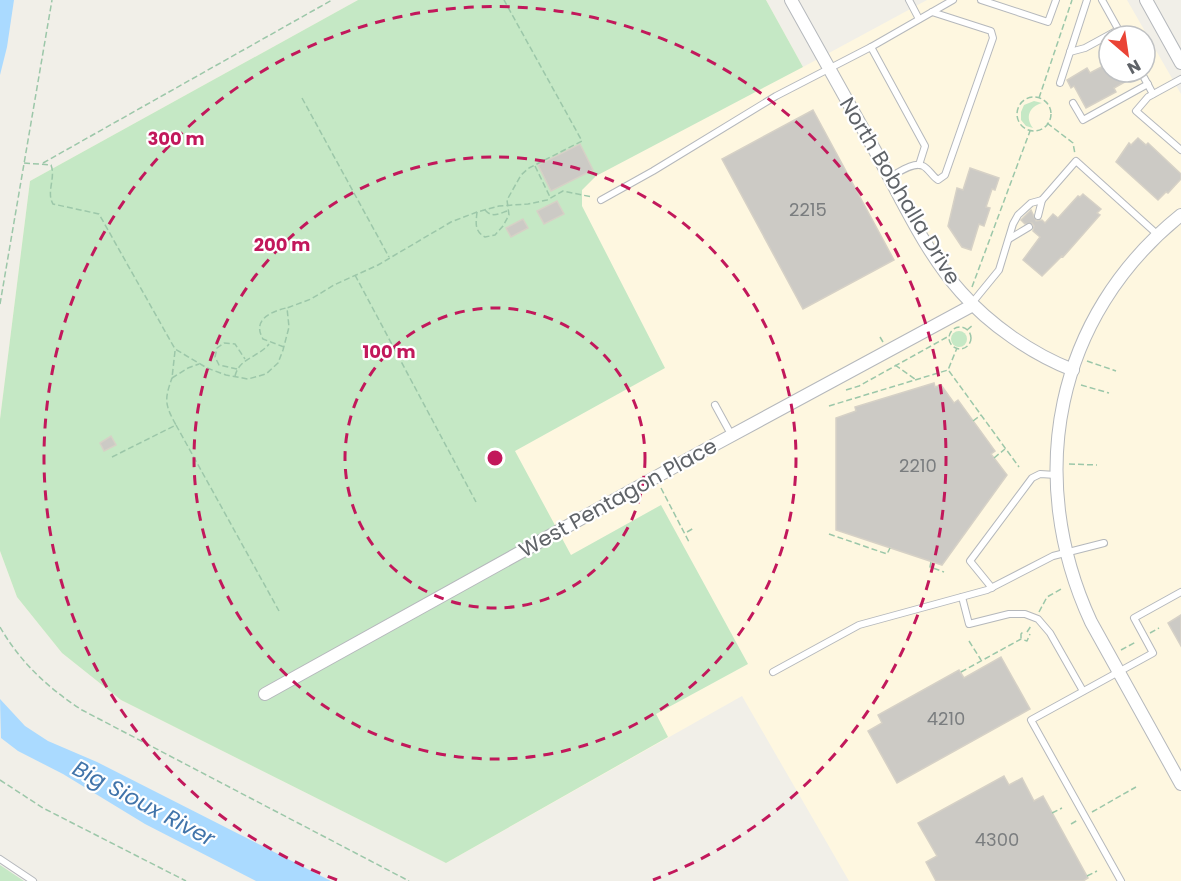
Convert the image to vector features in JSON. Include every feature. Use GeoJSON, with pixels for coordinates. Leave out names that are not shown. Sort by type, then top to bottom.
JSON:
{"type":"FeatureCollection","features":[{"type":"Feature","properties":{"kind":"street","name":"North Bobhalla Drive"},"geometry":{"type":"LineString","coordinates":[[791,0],[938,262],[960,291],[972,304],[1032,350],[1073,370]]}},
{"type":"Feature","properties":{"kind":"street"},"geometry":{"type":"LineString","coordinates":[[1146,0],[1181,63]]}},
{"type":"Feature","properties":{"kind":"street"},"geometry":{"type":"LineString","coordinates":[[1181,215],[1158,235],[1134,262],[1106,298],[1083,340],[1073,370],[1058,439],[1056,475],[1060,527],[1065,552],[1080,597],[1181,784]]}},
{"type":"Feature","properties":{"kind":"street","name":"West Pentagon Place"},"geometry":{"type":"LineString","coordinates":[[265,694],[972,304]]}},
{"type":"Feature","properties":{"kind":"lane"},"geometry":{"type":"LineString","coordinates":[[909,0],[919,19]]}},
{"type":"Feature","properties":{"kind":"lane"},"geometry":{"type":"LineString","coordinates":[[601,200],[662,166],[776,96],[848,60],[953,0]]}},
{"type":"Feature","properties":{"kind":"lane"},"geometry":{"type":"LineString","coordinates":[[981,0],[1048,22],[1056,0]]}},
{"type":"Feature","properties":{"kind":"lane"},"geometry":{"type":"LineString","coordinates":[[1060,83],[1087,0]]}},
{"type":"Feature","properties":{"kind":"lane"},"geometry":{"type":"LineString","coordinates":[[1102,0],[1115,24]]}},
{"type":"Feature","properties":{"kind":"lane"},"geometry":{"type":"LineString","coordinates":[[890,177],[915,165],[926,169],[938,180],[945,175],[993,38],[991,31],[932,12]]}},
{"type":"Feature","properties":{"kind":"lane"},"geometry":{"type":"LineString","coordinates":[[1070,52],[1097,43]]}},
{"type":"Feature","properties":{"kind":"lane"},"geometry":{"type":"LineString","coordinates":[[871,47],[925,146],[919,165]]}},
{"type":"Feature","properties":{"kind":"lane"},"geometry":{"type":"LineString","coordinates":[[1181,79],[1153,94],[1136,111],[1181,150]]}},
{"type":"Feature","properties":{"kind":"lane"},"geometry":{"type":"LineString","coordinates":[[1073,103],[1083,120],[1148,84],[1153,94]]}},
{"type":"Feature","properties":{"kind":"lane"},"geometry":{"type":"LineString","coordinates":[[1038,216],[1042,200],[1076,161],[1158,235]]}},
{"type":"Feature","properties":{"kind":"lane"},"geometry":{"type":"LineString","coordinates":[[972,304],[999,270],[1015,220],[1031,203],[1042,200]]}},
{"type":"Feature","properties":{"kind":"lane"},"geometry":{"type":"LineString","coordinates":[[1008,240],[1014,234],[1029,227]]}},
{"type":"Feature","properties":{"kind":"lane"},"geometry":{"type":"LineString","coordinates":[[715,405],[732,436]]}},
{"type":"Feature","properties":{"kind":"lane"},"geometry":{"type":"LineString","coordinates":[[992,588],[970,561],[1032,478],[1040,474],[1056,475]]}},
{"type":"Feature","properties":{"kind":"lane"},"geometry":{"type":"LineString","coordinates":[[772,672],[859,625],[992,588],[1053,556],[1104,543]]}},
{"type":"Feature","properties":{"kind":"lane"},"geometry":{"type":"LineString","coordinates":[[1120,881],[1030,720],[1153,653],[1134,618],[1181,592]]}},
{"type":"Feature","properties":{"kind":"lane"},"geometry":{"type":"LineString","coordinates":[[963,597],[969,624],[1010,614],[1025,614],[1042,623],[1083,691]]}},
{"type":"Feature","properties":{"kind":"lane"},"geometry":{"type":"LineString","coordinates":[[0,859],[33,881]]}},
{"type":"Feature","properties":{"kind":"path"},"geometry":{"type":"LineString","coordinates":[[0,304],[52,0]]}},
{"type":"Feature","properties":{"kind":"path"},"geometry":{"type":"LineString","coordinates":[[43,163],[332,0]]}},
{"type":"Feature","properties":{"kind":"path"},"geometry":{"type":"LineString","coordinates":[[477,212],[476,228],[485,237],[495,236],[509,215],[507,200],[517,180],[534,165],[582,141],[504,0]]}},
{"type":"Feature","properties":{"kind":"path"},"geometry":{"type":"LineString","coordinates":[[1039,98],[1072,0]]}},
{"type":"Feature","properties":{"kind":"path"},"geometry":{"type":"LineString","coordinates":[[302,98],[390,258]]}},
{"type":"Feature","properties":{"kind":"path"},"geometry":{"type":"LineString","coordinates":[[1039,98],[1044,101],[1050,111],[1047,123],[1041,129],[1030,131],[1025,129],[1018,120],[1017,110],[1023,101],[1039,98]]}},
{"type":"Feature","properties":{"kind":"path"},"geometry":{"type":"LineString","coordinates":[[1047,123],[1073,143],[1076,161]]}},
{"type":"Feature","properties":{"kind":"path"},"geometry":{"type":"LineString","coordinates":[[971,288],[1030,131]]}},
{"type":"Feature","properties":{"kind":"path"},"geometry":{"type":"LineString","coordinates":[[24,163],[51,165],[54,172],[49,198],[52,204],[99,214],[175,349],[200,364],[222,374],[248,378],[266,374],[278,363],[284,347],[289,327],[287,308]]}},
{"type":"Feature","properties":{"kind":"path"},"geometry":{"type":"LineString","coordinates":[[534,165],[550,198]]}},
{"type":"Feature","properties":{"kind":"path"},"geometry":{"type":"LineString","coordinates":[[284,347],[270,343],[260,334],[261,321],[272,312],[311,299],[390,258],[450,222],[484,210],[528,204],[550,198],[563,191],[601,200]]}},
{"type":"Feature","properties":{"kind":"path"},"geometry":{"type":"LineString","coordinates":[[484,210],[493,216],[508,211]]}},
{"type":"Feature","properties":{"kind":"path"},"geometry":{"type":"LineString","coordinates":[[355,275],[476,502]]}},
{"type":"Feature","properties":{"kind":"path"},"geometry":{"type":"LineString","coordinates":[[967,330],[973,325]]}},
{"type":"Feature","properties":{"kind":"path"},"geometry":{"type":"LineString","coordinates":[[846,390],[859,387],[949,336],[956,327],[967,330],[971,336],[969,344],[963,348],[957,348],[951,345],[949,336]]}},
{"type":"Feature","properties":{"kind":"path"},"geometry":{"type":"LineString","coordinates":[[880,337],[883,343]]}},
{"type":"Feature","properties":{"kind":"path"},"geometry":{"type":"LineString","coordinates":[[237,369],[224,368],[219,365],[216,361],[217,348],[224,343],[232,342],[238,346],[245,359]]}},
{"type":"Feature","properties":{"kind":"path"},"geometry":{"type":"LineString","coordinates":[[235,376],[237,369],[245,359],[259,353],[270,343]]}},
{"type":"Feature","properties":{"kind":"path"},"geometry":{"type":"LineString","coordinates":[[948,370],[957,348]]}},
{"type":"Feature","properties":{"kind":"path"},"geometry":{"type":"LineString","coordinates":[[175,349],[172,378],[166,394],[166,406],[279,611]]}},
{"type":"Feature","properties":{"kind":"path"},"geometry":{"type":"LineString","coordinates":[[1086,360],[1116,371]]}},
{"type":"Feature","properties":{"kind":"path"},"geometry":{"type":"LineString","coordinates":[[172,378],[200,364]]}},
{"type":"Feature","properties":{"kind":"path"},"geometry":{"type":"LineString","coordinates":[[895,365],[916,380]]}},
{"type":"Feature","properties":{"kind":"path"},"geometry":{"type":"LineString","coordinates":[[222,374],[224,368]]}},
{"type":"Feature","properties":{"kind":"path"},"geometry":{"type":"LineString","coordinates":[[830,406],[948,370]]}},
{"type":"Feature","properties":{"kind":"path"},"geometry":{"type":"LineString","coordinates":[[948,370],[1019,467]]}},
{"type":"Feature","properties":{"kind":"path"},"geometry":{"type":"LineString","coordinates":[[1077,384],[1109,393]]}},
{"type":"Feature","properties":{"kind":"path"},"geometry":{"type":"LineString","coordinates":[[974,421],[981,415]]}},
{"type":"Feature","properties":{"kind":"path"},"geometry":{"type":"LineString","coordinates":[[112,457],[176,425]]}},
{"type":"Feature","properties":{"kind":"path"},"geometry":{"type":"LineString","coordinates":[[994,458],[1006,449]]}},
{"type":"Feature","properties":{"kind":"path"},"geometry":{"type":"LineString","coordinates":[[1065,464],[1097,465]]}},
{"type":"Feature","properties":{"kind":"path"},"geometry":{"type":"LineString","coordinates":[[661,488],[690,542]]}},
{"type":"Feature","properties":{"kind":"path"},"geometry":{"type":"LineString","coordinates":[[685,533],[694,528]]}},
{"type":"Feature","properties":{"kind":"path"},"geometry":{"type":"LineString","coordinates":[[829,534],[887,554],[890,548]]}},
{"type":"Feature","properties":{"kind":"path"},"geometry":{"type":"LineString","coordinates":[[931,562],[930,567],[944,572]]}},
{"type":"Feature","properties":{"kind":"path"},"geometry":{"type":"LineString","coordinates":[[961,672],[1021,639],[1027,641],[1027,633],[1047,597],[1063,588]]}},
{"type":"Feature","properties":{"kind":"path"},"geometry":{"type":"LineString","coordinates":[[0,627],[11,645],[37,675],[50,688],[82,710],[409,881]]}},
{"type":"Feature","properties":{"kind":"path"},"geometry":{"type":"LineString","coordinates":[[1021,639],[1021,634],[1027,633]]}},
{"type":"Feature","properties":{"kind":"path"},"geometry":{"type":"LineString","coordinates":[[969,640],[981,661]]}},
{"type":"Feature","properties":{"kind":"path"},"geometry":{"type":"LineString","coordinates":[[0,780],[43,808],[186,881]]}},
{"type":"Feature","properties":{"kind":"path"},"geometry":{"type":"LineString","coordinates":[[1071,824],[1136,787]]}},
{"type":"Feature","properties":{"kind":"path"},"geometry":{"type":"LineString","coordinates":[[1052,813],[1062,808]]}},
{"type":"Feature","properties":{"kind":"path"},"geometry":{"type":"LineString","coordinates":[[1087,876],[1097,871]]}},
{"type":"Feature","properties":{"kind":"shaded area"},"geometry":{"type":"Polygon","coordinates":[[[358,0],[766,0],[803,67],[927,0],[1127,0],[1141,24],[1097,24],[1097,84],[1157,84],[1157,52],[1181,94],[1181,881],[849,881],[742,696],[446,863],[121,700],[62,653],[17,597],[0,551],[0,419],[30,181],[358,0]]]}},
{"type":"Feature","properties":{"kind":"green space"},"geometry":{"type":"Polygon","coordinates":[[[358,0],[766,0],[803,67],[596,176],[582,190],[582,206],[665,368],[515,451],[571,555],[661,505],[748,664],[656,714],[668,737],[446,863],[121,700],[62,653],[17,597],[0,551],[0,419],[30,181],[358,0]]]}},
{"type":"Feature","properties":{"kind":"green space"},"geometry":{"type":"Polygon","coordinates":[[[1034,101],[1042,103],[1031,110],[1029,120],[1033,128],[1026,126],[1021,120],[1021,112],[1024,105],[1034,101]]]}},
{"type":"Feature","properties":{"kind":"green space"},"geometry":{"type":"Polygon","coordinates":[[[959,331],[965,333],[967,339],[965,345],[959,347],[953,345],[951,339],[953,333],[959,331]]]}},
{"type":"Feature","properties":{"kind":"green space"},"geometry":{"type":"Polygon","coordinates":[[[0,865],[24,881],[0,881],[0,865]]]}},
{"type":"Feature","properties":{"kind":"water"},"geometry":{"type":"Polygon","coordinates":[[[0,0],[14,0],[0,75],[0,0]]]}},
{"type":"Feature","properties":{"kind":"water","name":"Big Sioux River"},"geometry":{"type":"Polygon","coordinates":[[[0,699],[25,726],[48,741],[97,762],[331,881],[256,881],[145,824],[63,774],[18,751],[1,738],[0,699]]]}},
{"type":"Feature","properties":{"kind":"building"},"geometry":{"type":"Polygon","coordinates":[[[1087,68],[1090,73],[1097,69],[1097,84],[1121,84],[1114,88],[1116,92],[1086,108],[1074,86],[1071,88],[1067,80],[1087,68]]]}},
{"type":"Feature","properties":{"kind":"building"},"geometry":{"type":"Polygon","coordinates":[[[813,110],[894,260],[803,309],[722,159],[813,110]]]}},
{"type":"Feature","properties":{"kind":"building"},"geometry":{"type":"Polygon","coordinates":[[[1138,138],[1146,145],[1148,143],[1181,174],[1181,179],[1158,200],[1116,162],[1129,143],[1131,145],[1138,138]]]}},
{"type":"Feature","properties":{"kind":"building"},"geometry":{"type":"Polygon","coordinates":[[[580,144],[593,170],[551,191],[538,165],[580,144]]]}},
{"type":"Feature","properties":{"kind":"building"},"geometry":{"type":"Polygon","coordinates":[[[970,168],[999,178],[995,190],[992,189],[986,207],[990,208],[984,226],[979,224],[971,250],[962,247],[948,226],[957,188],[963,190],[970,168]]]}},
{"type":"Feature","properties":{"kind":"building"},"geometry":{"type":"Polygon","coordinates":[[[1083,194],[1101,209],[1097,213],[1100,215],[1063,257],[1042,276],[1023,260],[1040,237],[1033,231],[1032,223],[1025,224],[1021,220],[1031,210],[1036,221],[1042,220],[1045,223],[1053,214],[1058,218],[1078,196],[1083,194]]]}},
{"type":"Feature","properties":{"kind":"building"},"geometry":{"type":"Polygon","coordinates":[[[557,201],[564,214],[544,224],[537,211],[557,201]]]}},
{"type":"Feature","properties":{"kind":"building"},"geometry":{"type":"Polygon","coordinates":[[[523,219],[528,228],[511,237],[506,228],[523,219]]]}},
{"type":"Feature","properties":{"kind":"building"},"geometry":{"type":"Polygon","coordinates":[[[934,383],[935,387],[941,385],[954,403],[958,400],[995,451],[991,454],[1007,475],[942,565],[836,530],[836,418],[856,411],[855,407],[934,383]]]}},
{"type":"Feature","properties":{"kind":"building"},"geometry":{"type":"Polygon","coordinates":[[[111,436],[116,445],[104,451],[100,443],[111,436]]]}},
{"type":"Feature","properties":{"kind":"building"},"geometry":{"type":"Polygon","coordinates":[[[1181,615],[1181,646],[1168,623],[1181,615]]]}},
{"type":"Feature","properties":{"kind":"building"},"geometry":{"type":"Polygon","coordinates":[[[1001,657],[1030,709],[897,783],[868,731],[882,723],[878,715],[959,670],[964,678],[1001,657]]]}},
{"type":"Feature","properties":{"kind":"building"},"geometry":{"type":"Polygon","coordinates":[[[1004,776],[1009,785],[1022,778],[1034,801],[1043,796],[1088,878],[1083,881],[936,881],[926,862],[937,856],[918,823],[1004,776]]]}}]}
